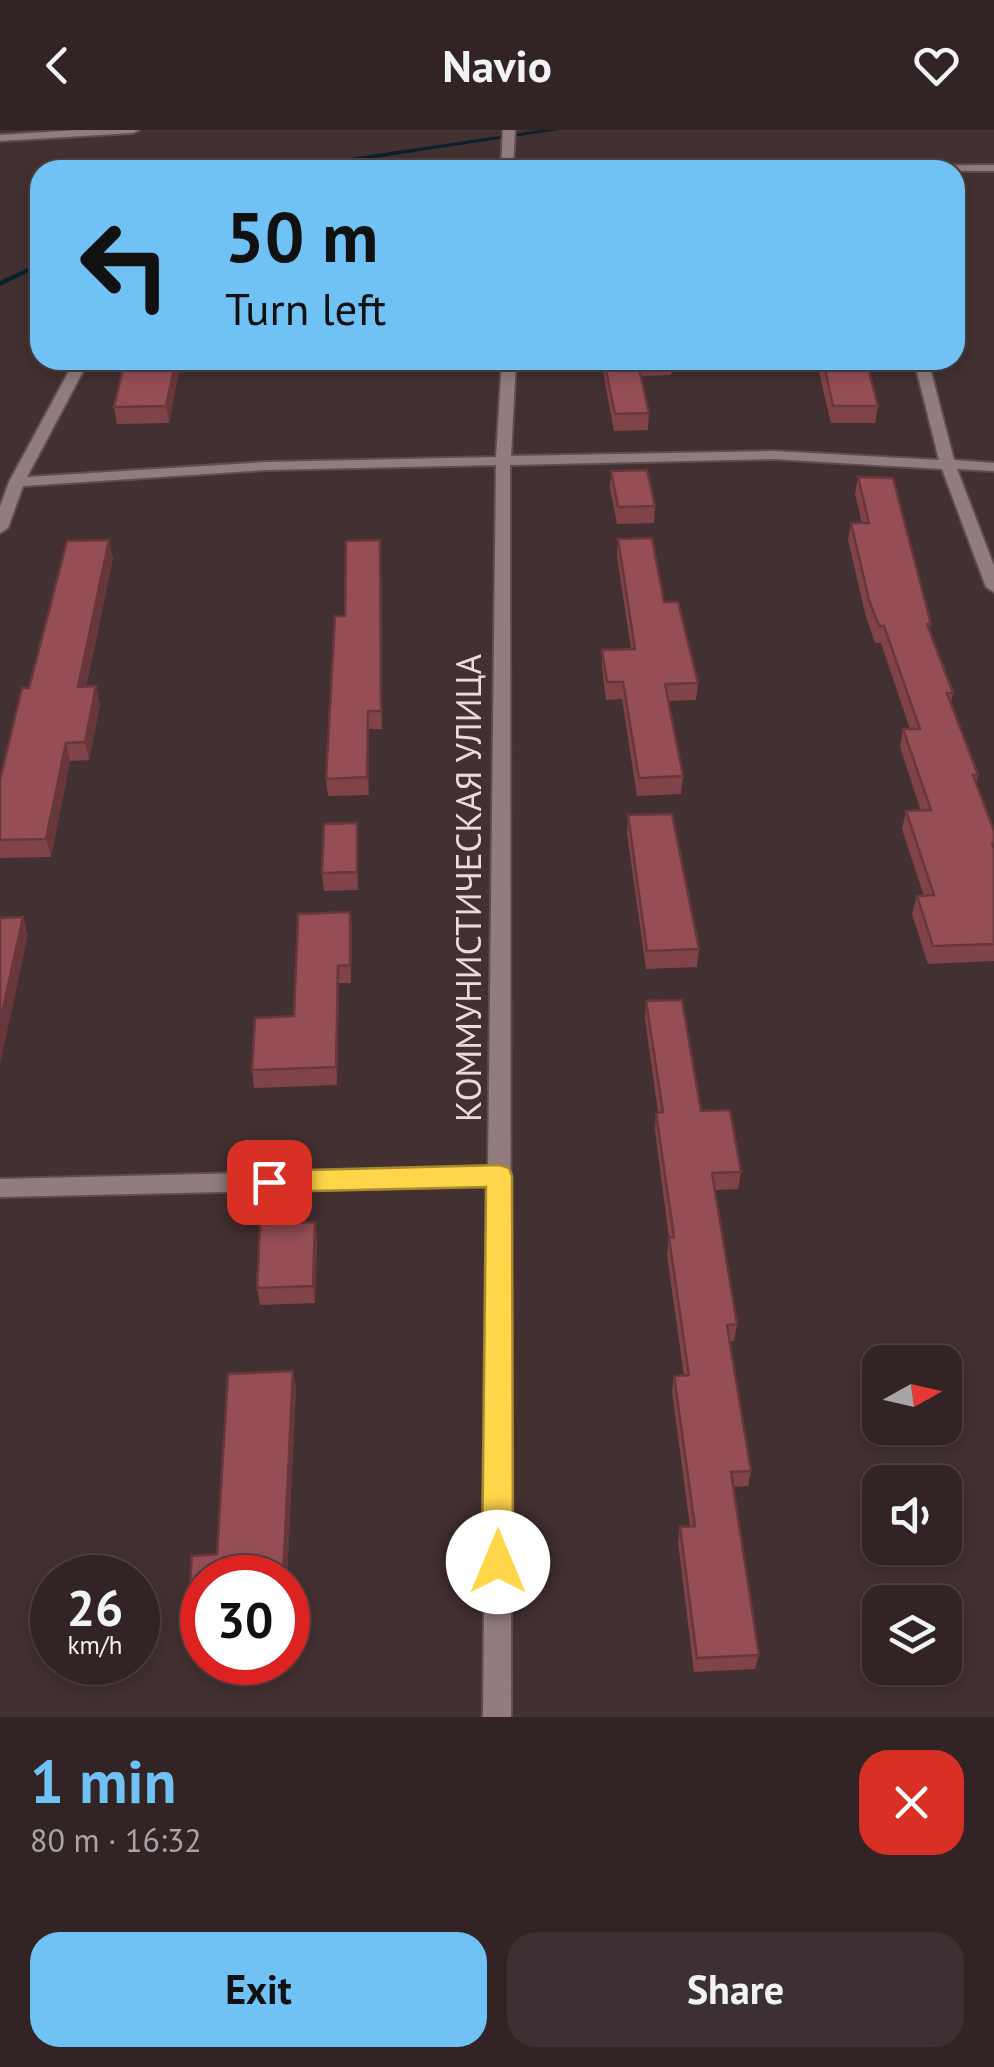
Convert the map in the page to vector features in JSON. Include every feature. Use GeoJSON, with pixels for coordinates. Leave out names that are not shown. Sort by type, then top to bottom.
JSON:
{"type":"FeatureCollection","features":[{"type":"Feature","properties":{"kind":"street"},"geometry":{"type":"LineString","coordinates":[[39,130],[52,138]]}},
{"type":"Feature","properties":{"kind":"street"},"geometry":{"type":"LineString","coordinates":[[0,138],[52,138],[133,130]]}},
{"type":"Feature","properties":{"kind":"street"},"geometry":{"type":"LineString","coordinates":[[508,160],[509,130]]}},
{"type":"Feature","properties":{"kind":"street"},"geometry":{"type":"LineString","coordinates":[[965,168],[994,168]]}},
{"type":"Feature","properties":{"kind":"street"},"geometry":{"type":"LineString","coordinates":[[0,528],[17,482],[77,370]]}},
{"type":"Feature","properties":{"kind":"street","name":"КОММУНИСТИЧЕСКАЯ УЛИЦА"},"geometry":{"type":"LineString","coordinates":[[497,1717],[503,460],[508,370]]}},
{"type":"Feature","properties":{"kind":"street"},"geometry":{"type":"LineString","coordinates":[[923,370],[947,463],[994,587]]}},
{"type":"Feature","properties":{"kind":"street"},"geometry":{"type":"LineString","coordinates":[[17,482],[266,466],[503,460],[773,456],[994,467]]}},
{"type":"Feature","properties":{"kind":"street"},"geometry":{"type":"LineString","coordinates":[[0,1188],[500,1176]]}},
{"type":"Feature","properties":{"kind":"building"},"geometry":{"type":"Polygon","coordinates":[[[123,370],[174,370],[166,406],[114,407],[123,370]]]}},
{"type":"Feature","properties":{"kind":"building"},"geometry":{"type":"Polygon","coordinates":[[[606,370],[639,370],[649,413],[615,414],[606,370]]]}},
{"type":"Feature","properties":{"kind":"building"},"geometry":{"type":"Polygon","coordinates":[[[825,370],[869,370],[878,406],[833,406],[825,370]]]}},
{"type":"Feature","properties":{"kind":"building"},"geometry":{"type":"Polygon","coordinates":[[[647,470],[655,506],[618,507],[611,471],[647,470]]]}},
{"type":"Feature","properties":{"kind":"building"},"geometry":{"type":"Polygon","coordinates":[[[858,477],[893,478],[931,624],[927,624],[953,693],[947,693],[994,831],[994,944],[933,946],[917,896],[934,895],[906,811],[931,810],[903,729],[920,729],[884,626],[879,626],[869,600],[851,523],[869,523],[858,477]]]}},
{"type":"Feature","properties":{"kind":"building"},"geometry":{"type":"Polygon","coordinates":[[[652,538],[664,602],[678,602],[698,683],[665,684],[683,776],[639,778],[623,682],[607,682],[602,650],[635,649],[618,539],[652,538]]]}},
{"type":"Feature","properties":{"kind":"building"},"geometry":{"type":"Polygon","coordinates":[[[109,540],[78,687],[96,686],[85,742],[66,743],[46,839],[0,840],[0,780],[22,688],[29,688],[67,541],[109,540]]]}},
{"type":"Feature","properties":{"kind":"building"},"geometry":{"type":"Polygon","coordinates":[[[380,540],[381,711],[368,711],[367,777],[326,779],[335,616],[345,616],[346,541],[380,540]]]}},
{"type":"Feature","properties":{"kind":"building"},"geometry":{"type":"Polygon","coordinates":[[[672,814],[699,949],[647,951],[628,815],[672,814]]]}},
{"type":"Feature","properties":{"kind":"building"},"geometry":{"type":"Polygon","coordinates":[[[357,823],[357,872],[322,873],[324,824],[357,823]]]}},
{"type":"Feature","properties":{"kind":"building"},"geometry":{"type":"Polygon","coordinates":[[[350,912],[350,965],[338,966],[336,1067],[252,1070],[255,1018],[294,1016],[298,914],[350,912]]]}},
{"type":"Feature","properties":{"kind":"building"},"geometry":{"type":"Polygon","coordinates":[[[23,917],[0,1022],[0,918],[23,917]]]}},
{"type":"Feature","properties":{"kind":"building"},"geometry":{"type":"Polygon","coordinates":[[[682,1000],[701,1111],[730,1110],[741,1172],[712,1173],[737,1324],[727,1325],[751,1471],[731,1472],[759,1655],[697,1658],[680,1527],[695,1526],[674,1376],[689,1375],[669,1238],[674,1237],[656,1113],[663,1112],[646,1001],[682,1000]]]}},
{"type":"Feature","properties":{"kind":"building"},"geometry":{"type":"Polygon","coordinates":[[[315,1222],[313,1286],[257,1288],[260,1224],[315,1222]]]}},
{"type":"Feature","properties":{"kind":"building"},"geometry":{"type":"Polygon","coordinates":[[[293,1371],[284,1555],[204,1555],[217,1554],[228,1374],[293,1371]]]}},
{"type":"Feature","properties":{"kind":"waterway"},"geometry":{"type":"LineString","coordinates":[[350,160],[555,130]]}},
{"type":"Feature","properties":{"kind":"waterway"},"geometry":{"type":"LineString","coordinates":[[0,284],[30,269]]}},
{"type":"Feature","properties":{"kind":"route"},"geometry":{"type":"LineString","coordinates":[[269,1182],[500,1176],[498,1562]]}}]}
